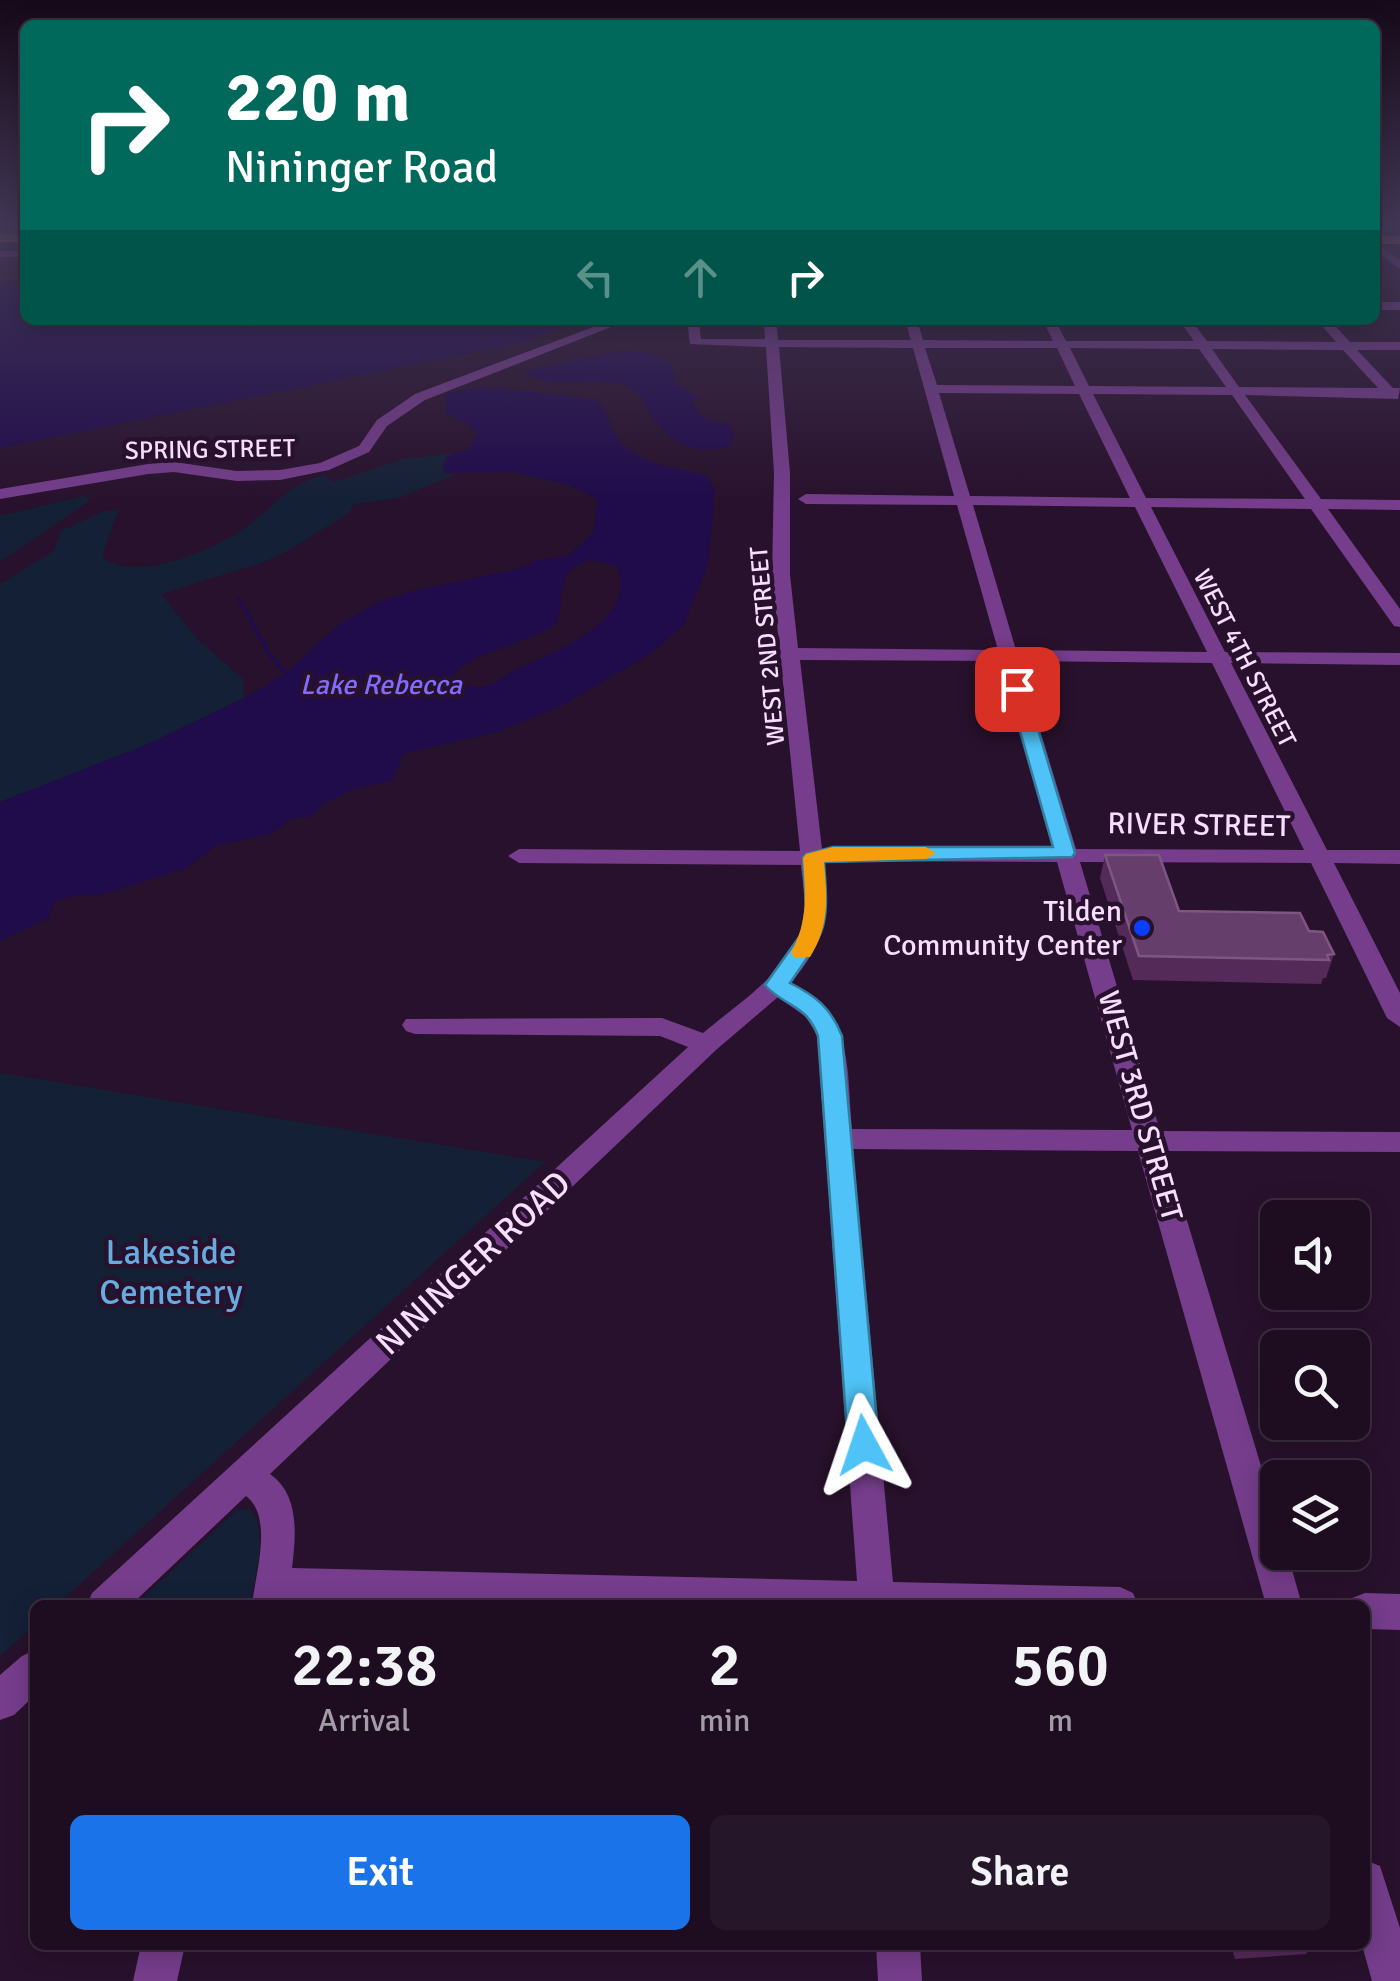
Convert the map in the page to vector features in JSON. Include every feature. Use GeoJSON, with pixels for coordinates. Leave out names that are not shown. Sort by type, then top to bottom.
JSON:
{"type":"FeatureCollection","features":[{"type":"Feature","properties":{"kind":"street","name":"SPRING STREET"},"geometry":{"type":"LineString","coordinates":[[0,494],[148,468],[237,476],[280,475],[324,467],[364,449],[382,424],[420,398],[610,325]]}},
{"type":"Feature","properties":{"kind":"street"},"geometry":{"type":"LineString","coordinates":[[693,325],[694,342],[700,343],[772,344],[915,332],[1060,344],[1400,346]]}},
{"type":"Feature","properties":{"kind":"street","name":"WEST 2ND STREET"},"geometry":{"type":"LineString","coordinates":[[770,325],[782,473],[781,575],[817,907]]}},
{"type":"Feature","properties":{"kind":"street","name":"WEST 4TH STREET"},"geometry":{"type":"LineString","coordinates":[[1051,325],[1400,1018]]}},
{"type":"Feature","properties":{"kind":"street"},"geometry":{"type":"LineString","coordinates":[[1188,325],[1400,622]]}},
{"type":"Feature","properties":{"kind":"street"},"geometry":{"type":"LineString","coordinates":[[1329,325],[1394,392],[1400,404]]}},
{"type":"Feature","properties":{"kind":"street","name":"WEST 3RD STREET"},"geometry":{"type":"LineString","coordinates":[[915,332],[1283,1600]]}},
{"type":"Feature","properties":{"kind":"street"},"geometry":{"type":"LineString","coordinates":[[933,390],[1394,392]]}},
{"type":"Feature","properties":{"kind":"street"},"geometry":{"type":"LineString","coordinates":[[806,499],[1400,505]]}},
{"type":"Feature","properties":{"kind":"street"},"geometry":{"type":"LineString","coordinates":[[792,654],[1400,660]]}},
{"type":"Feature","properties":{"kind":"street","name":"RIVER STREET"},"geometry":{"type":"LineString","coordinates":[[519,856],[813,858],[833,854],[1064,853],[1400,857]]}},
{"type":"Feature","properties":{"kind":"street","name":"NININGER ROAD"},"geometry":{"type":"LineString","coordinates":[[110,1600],[707,1044],[776,985],[812,934],[817,907]]}},
{"type":"Feature","properties":{"kind":"street"},"geometry":{"type":"LineString","coordinates":[[776,985],[808,1002],[824,1018],[830,1036],[877,1600]]}},
{"type":"Feature","properties":{"kind":"street"},"geometry":{"type":"LineString","coordinates":[[414,1024],[662,1027],[707,1044]]}},
{"type":"Feature","properties":{"kind":"street"},"geometry":{"type":"LineString","coordinates":[[837,1138],[1400,1142]]}},
{"type":"Feature","properties":{"kind":"street"},"geometry":{"type":"LineString","coordinates":[[246,1476],[269,1493],[279,1528],[272,1595],[704,1600]]}},
{"type":"Feature","properties":{"kind":"street"},"geometry":{"type":"LineString","coordinates":[[1370,1611],[1400,1612]]}},
{"type":"Feature","properties":{"kind":"street"},"geometry":{"type":"LineString","coordinates":[[0,1701],[30,1674]]}},
{"type":"Feature","properties":{"kind":"street"},"geometry":{"type":"LineString","coordinates":[[1370,1898],[1394,1981]]}},
{"type":"Feature","properties":{"kind":"street"},"geometry":{"type":"LineString","coordinates":[[155,1981],[162,1950]]}},
{"type":"Feature","properties":{"kind":"street"},"geometry":{"type":"LineString","coordinates":[[898,1950],[900,1981]]}},
{"type":"Feature","properties":{"kind":"green space"},"geometry":{"type":"Polygon","coordinates":[[[458,453],[446,457],[441,469],[454,475],[399,498],[354,504],[350,512],[288,551],[161,594],[198,640],[243,679],[244,698],[146,745],[0,802],[0,584],[54,551],[61,531],[104,511],[118,510],[103,553],[105,560],[120,566],[157,565],[216,545],[311,479],[324,475],[333,482],[403,459],[458,453]]]}},
{"type":"Feature","properties":{"kind":"green space"},"geometry":{"type":"Polygon","coordinates":[[[83,496],[90,498],[86,503],[0,562],[0,516],[83,496]]]}},
{"type":"Feature","properties":{"kind":"green space","name":"Lakeside Cemetery"},"geometry":{"type":"Polygon","coordinates":[[[0,1073],[545,1162],[63,1600],[30,1600],[30,1629],[0,1656],[0,1073]]]}},
{"type":"Feature","properties":{"kind":"green space"},"geometry":{"type":"Polygon","coordinates":[[[248,1508],[259,1527],[251,1600],[140,1600],[236,1511],[248,1508]]]}},
{"type":"Feature","properties":{"kind":"water"},"geometry":{"type":"Polygon","coordinates":[[[0,318],[20,318],[20,325],[569,325],[520,343],[0,448],[0,318]]]}},
{"type":"Feature","properties":{"kind":"water"},"geometry":{"type":"Polygon","coordinates":[[[620,351],[652,353],[671,365],[677,385],[699,398],[693,400],[697,411],[730,425],[734,436],[729,447],[704,449],[683,444],[665,431],[630,388],[604,382],[547,381],[523,371],[620,351]]]}},
{"type":"Feature","properties":{"kind":"water","name":"Lake Rebecca"},"geometry":{"type":"Polygon","coordinates":[[[481,387],[595,399],[618,439],[636,454],[706,475],[715,490],[708,565],[684,624],[652,653],[561,706],[500,731],[403,754],[393,780],[353,789],[324,804],[310,817],[292,818],[271,834],[215,846],[187,868],[97,896],[80,894],[55,901],[49,918],[0,941],[0,802],[146,745],[244,698],[286,673],[340,624],[379,602],[416,590],[518,569],[537,560],[568,556],[593,533],[598,499],[569,485],[513,472],[443,473],[446,457],[470,448],[476,433],[465,422],[447,414],[445,398],[449,393],[481,387]],[[590,560],[579,564],[564,584],[558,622],[476,658],[453,675],[470,686],[486,686],[590,631],[616,602],[620,585],[616,565],[590,560]]]}},
{"type":"Feature","properties":{"kind":"building"},"geometry":{"type":"Polygon","coordinates":[[[1105,855],[1159,855],[1179,911],[1300,913],[1309,931],[1323,932],[1334,954],[1327,955],[1329,960],[1139,956],[1105,855]]]}},
{"type":"Feature","properties":{"kind":"waterway"},"geometry":{"type":"LineString","coordinates":[[239,599],[269,654],[286,673]]}},
{"type":"Feature","properties":{"kind":"slow traffic"},"geometry":{"type":"LineString","coordinates":[[802,952],[812,934],[817,907],[813,858],[833,854],[926,853]]}},
{"type":"Feature","properties":{"kind":"place","name":"Tilden Community Center"},"geometry":{"type":"Point","coordinates":[1142,928]}},
{"type":"Feature","properties":{"kind":"route"},"geometry":{"type":"LineString","coordinates":[[864,1445],[830,1036],[824,1018],[808,1002],[776,985],[812,934],[817,907],[813,858],[833,854],[1064,853],[1017,689]]}}]}
